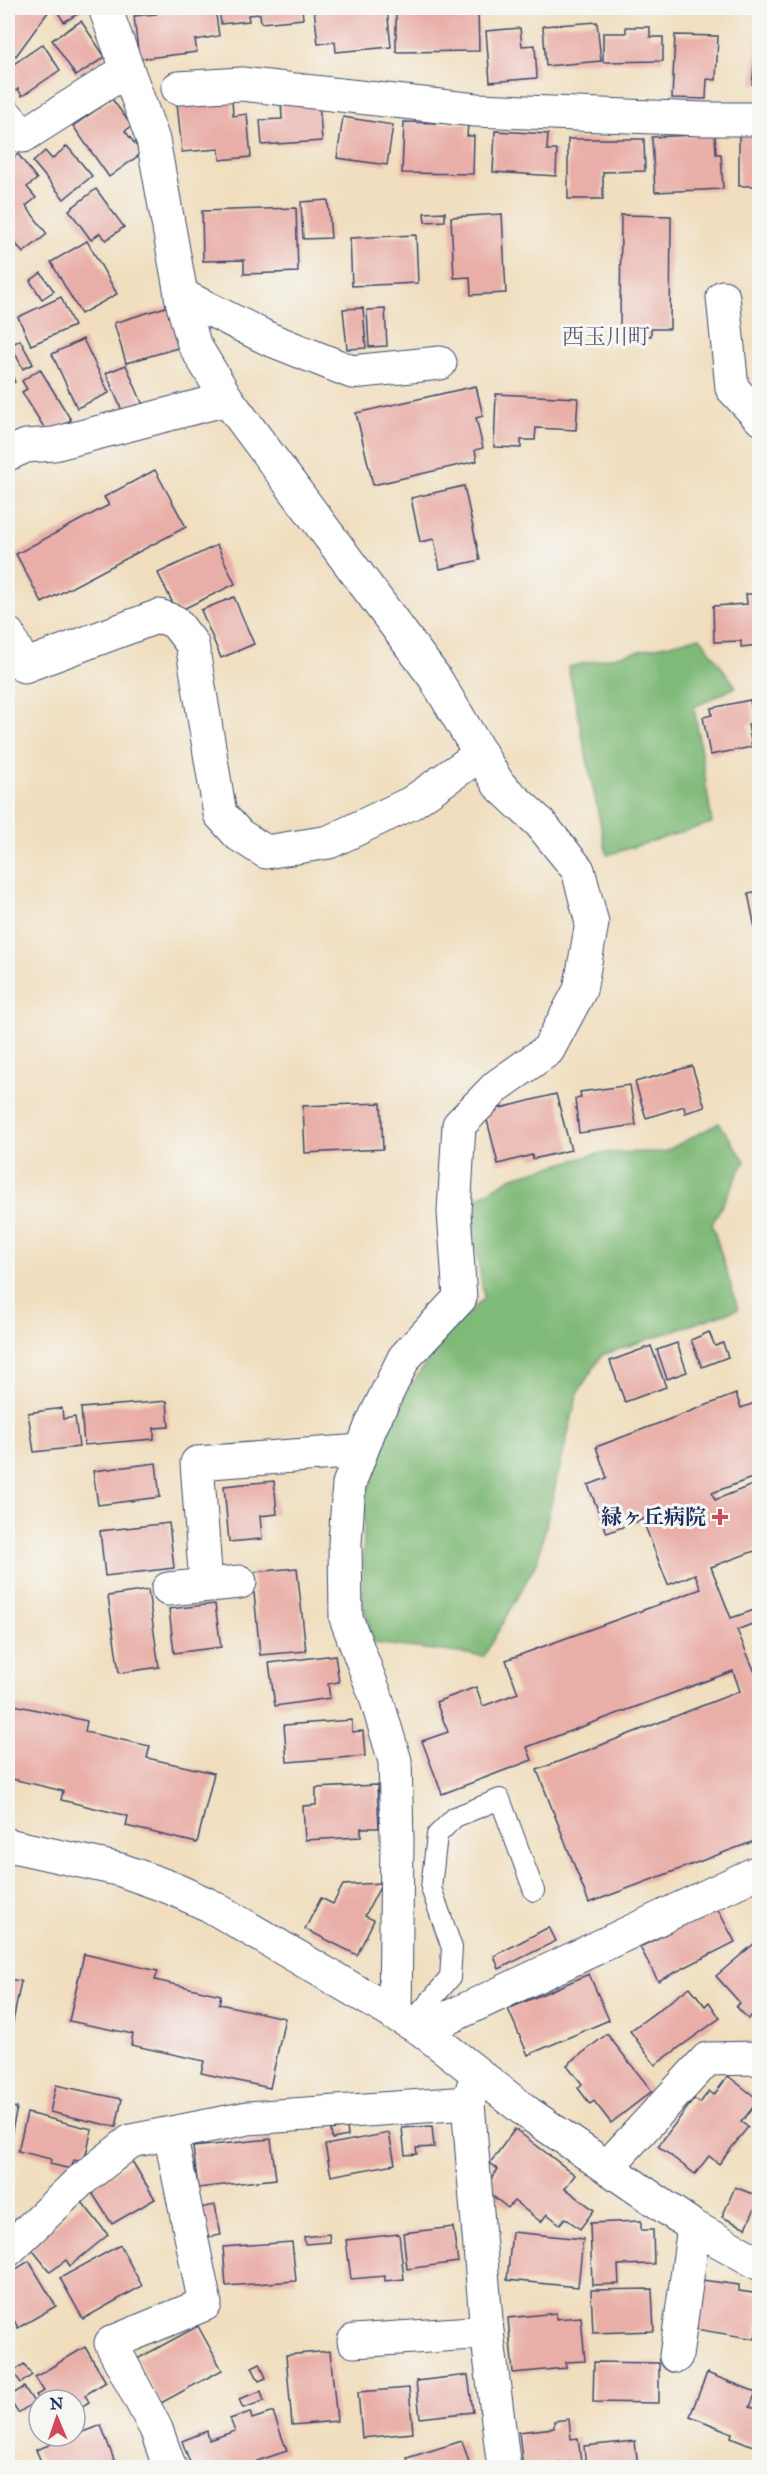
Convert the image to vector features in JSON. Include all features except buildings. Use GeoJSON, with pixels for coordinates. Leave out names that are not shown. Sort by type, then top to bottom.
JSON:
{"type":"FeatureCollection","features":[{"type":"Feature","properties":{"kind":"street"},"geometry":{"type":"LineString","coordinates":[[105,8],[153,140],[181,295],[194,344],[227,399],[435,678],[499,785],[540,823],[578,870],[592,923],[580,990],[548,1050],[497,1086],[459,1125],[454,1212],[460,1298],[404,1358],[361,1451],[349,1484],[345,1543],[345,1618],[375,1694],[394,1761],[409,2023]]}},
{"type":"Feature","properties":{"kind":"street"},"geometry":{"type":"LineString","coordinates":[[8,117],[23,136],[127,70]]}},
{"type":"Feature","properties":{"kind":"street"},"geometry":{"type":"LineString","coordinates":[[178,88],[242,84],[476,110],[759,119]]}},
{"type":"Feature","properties":{"kind":"street"},"geometry":{"type":"LineString","coordinates":[[181,295],[269,339],[352,372],[440,363]]}},
{"type":"Feature","properties":{"kind":"street"},"geometry":{"type":"LineString","coordinates":[[723,297],[732,388],[759,418]]}},
{"type":"Feature","properties":{"kind":"street"},"geometry":{"type":"LineString","coordinates":[[8,454],[26,446],[54,444],[227,399]]}},
{"type":"Feature","properties":{"kind":"street"},"geometry":{"type":"LineString","coordinates":[[8,634],[24,666],[159,616],[175,622],[192,644],[220,814],[239,835],[266,852],[329,842],[411,803],[481,754]]}},
{"type":"Feature","properties":{"kind":"street"},"geometry":{"type":"LineString","coordinates":[[206,1585],[196,1463],[361,1451]]}},
{"type":"Feature","properties":{"kind":"street"},"geometry":{"type":"LineString","coordinates":[[168,1589],[240,1582]]}},
{"type":"Feature","properties":{"kind":"street"},"geometry":{"type":"LineString","coordinates":[[8,1845],[121,1870],[169,1887],[209,1905],[409,2023],[472,2089],[607,2167],[694,2227],[759,2265]]}},
{"type":"Feature","properties":{"kind":"street"},"geometry":{"type":"LineString","coordinates":[[409,2023],[759,1871]]}},
{"type":"Feature","properties":{"kind":"street"},"geometry":{"type":"LineString","coordinates":[[607,2167],[707,2059],[759,2058]]}},
{"type":"Feature","properties":{"kind":"street"},"geometry":{"type":"LineString","coordinates":[[8,2250],[21,2219],[79,2182],[131,2141],[248,2118],[472,2089]]}},
{"type":"Feature","properties":{"kind":"street"},"geometry":{"type":"LineString","coordinates":[[472,2089],[487,2332],[504,2468]]}},
{"type":"Feature","properties":{"kind":"street"},"geometry":{"type":"LineString","coordinates":[[170,2134],[205,2304],[111,2343],[156,2428],[170,2468]]}},
{"type":"Feature","properties":{"kind":"street"},"geometry":{"type":"LineString","coordinates":[[676,2356],[694,2227]]}},
{"type":"Feature","properties":{"kind":"street"},"geometry":{"type":"LineString","coordinates":[[354,2340],[487,2332]]}},
{"type":"Feature","properties":{"kind":"lane"},"geometry":{"type":"LineString","coordinates":[[409,2023],[450,1978],[452,1948],[431,1888],[437,1835],[455,1817],[501,1799],[534,1891]]}},
{"type":"Feature","properties":{"kind":"green space"},"geometry":{"type":"Polygon","coordinates":[[[700,637],[736,687],[694,707],[712,823],[607,855],[568,667],[700,637]]]}},
{"type":"Feature","properties":{"kind":"green space"},"geometry":{"type":"Polygon","coordinates":[[[719,1123],[745,1161],[712,1224],[738,1309],[602,1355],[578,1392],[537,1562],[484,1656],[374,1643],[362,1601],[365,1497],[397,1406],[441,1341],[484,1298],[469,1203],[513,1177],[600,1153],[664,1152],[719,1123]]]}},
{"type":"Feature","properties":{"kind":"place","name":"緑ヶ丘病院"},"geometry":{"type":"Point","coordinates":[720,1517]}},
{"type":"Feature","properties":{"kind":"district","name":"西玉川町"},"geometry":{"type":"Point","coordinates":[606,336]}}]}
